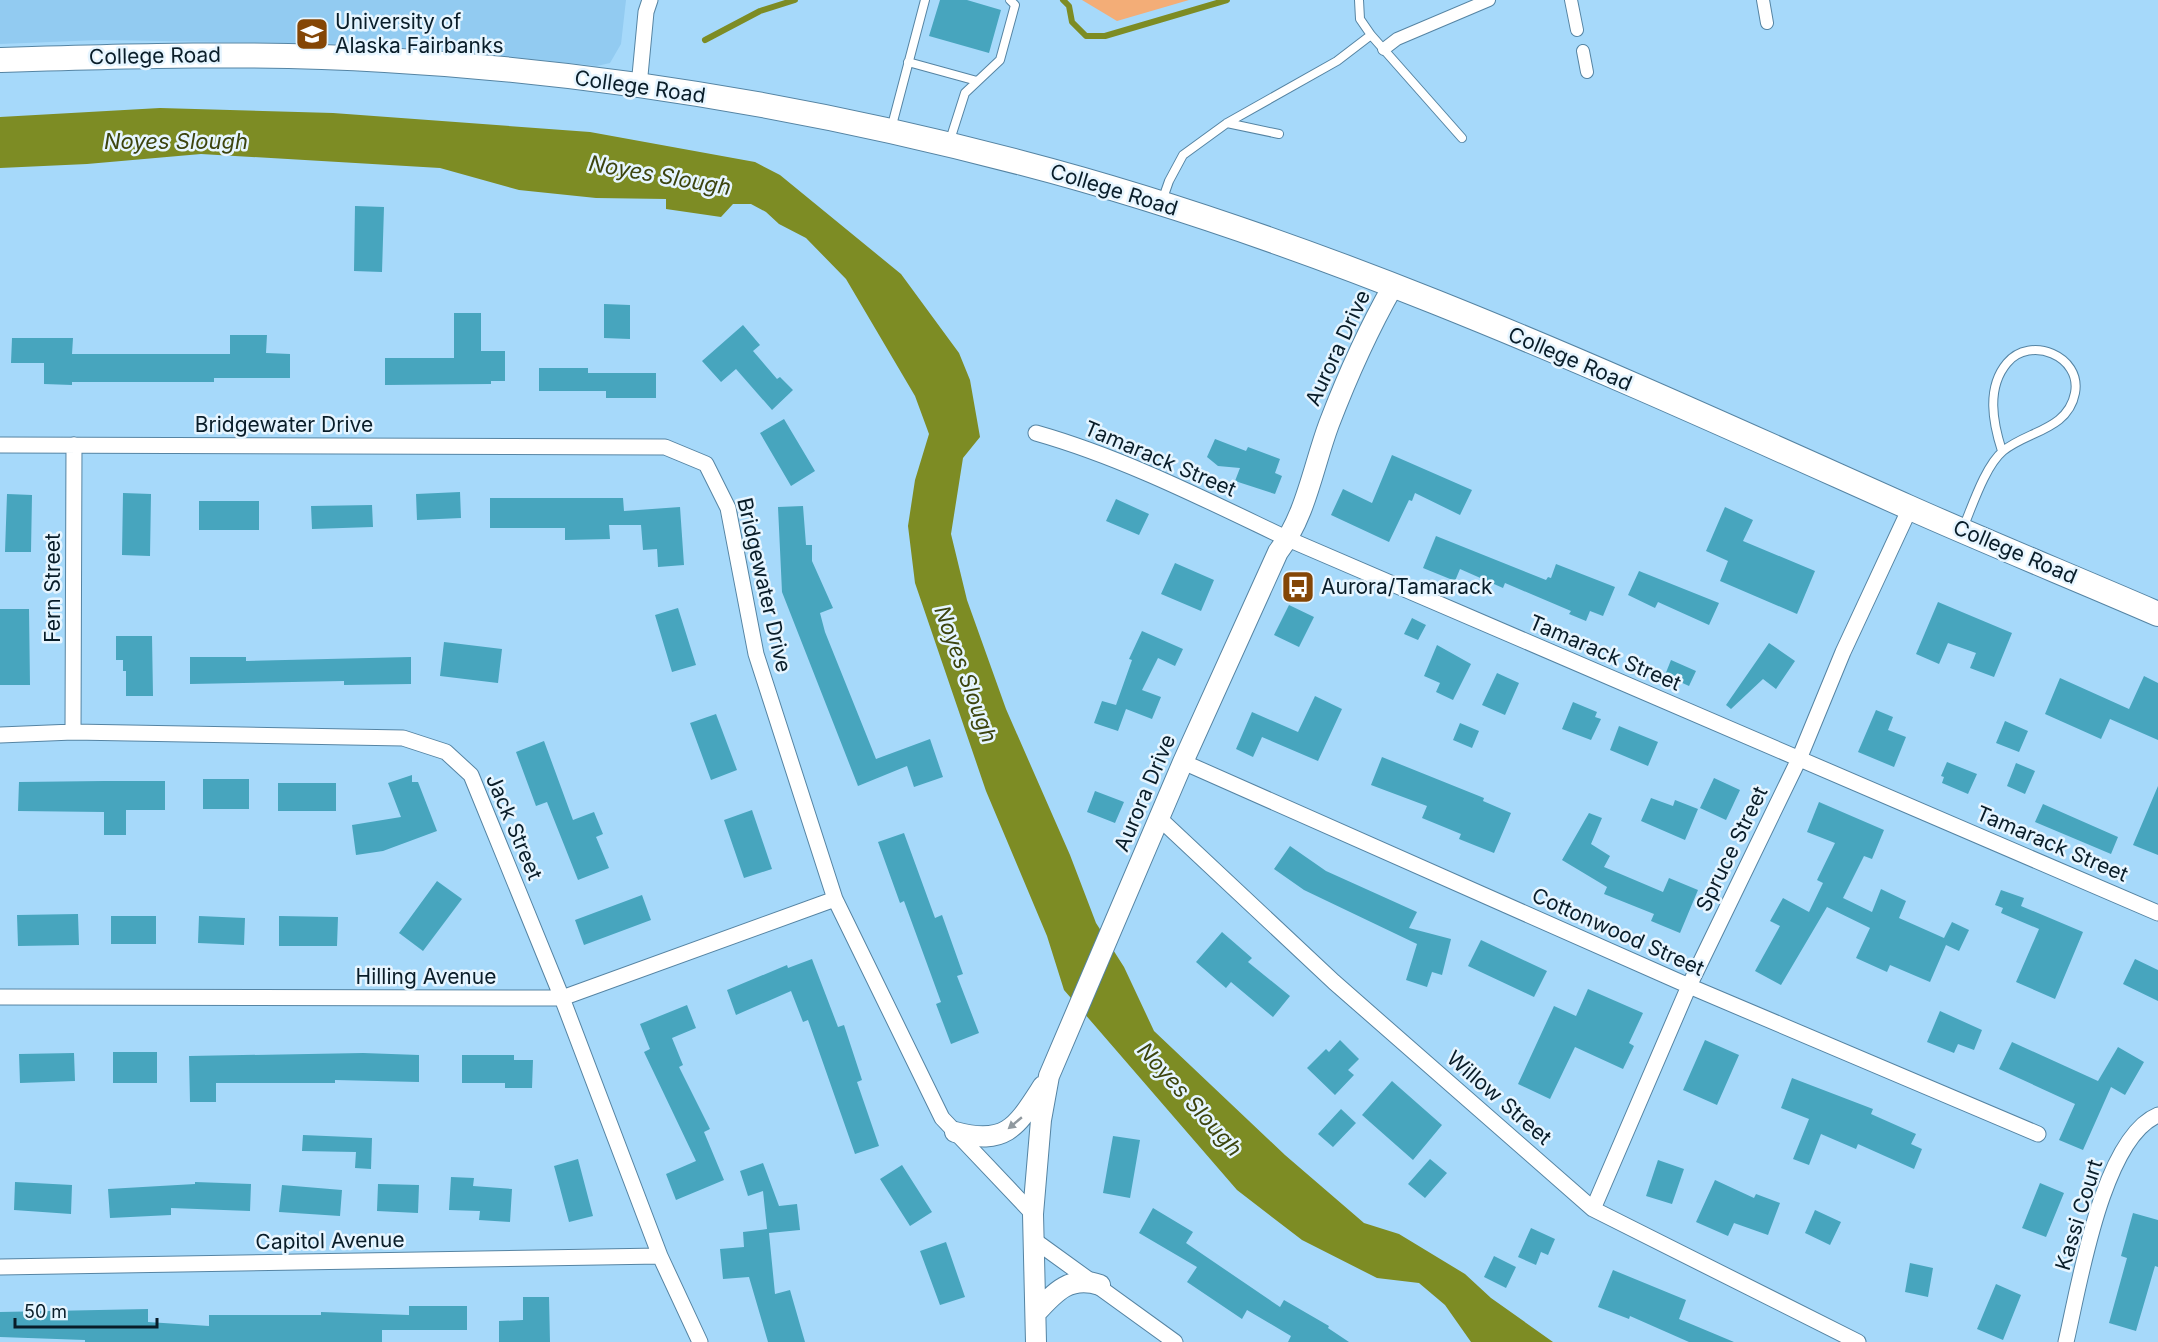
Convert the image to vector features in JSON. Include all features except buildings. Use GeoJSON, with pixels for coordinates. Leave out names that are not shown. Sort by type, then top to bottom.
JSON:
{"type":"FeatureCollection","features":[{"type":"Feature","properties":{"kind":"main road","name":"College Road"},"geometry":{"type":"LineString","coordinates":[[0,60],[239,54],[385,60],[514,69],[765,106],[891,131],[1023,163],[1232,226],[1393,286],[1683,406],[1910,508],[2158,614]]}},
{"type":"Feature","properties":{"kind":"street"},"geometry":{"type":"LineString","coordinates":[[639,86],[646,12],[650,0]]}},
{"type":"Feature","properties":{"kind":"street"},"geometry":{"type":"LineString","coordinates":[[1384,49],[1397,39],[1489,0]]}},
{"type":"Feature","properties":{"kind":"street"},"geometry":{"type":"LineString","coordinates":[[1571,0],[1577,30]]}},
{"type":"Feature","properties":{"kind":"street"},"geometry":{"type":"LineString","coordinates":[[1763,0],[1767,23]]}},
{"type":"Feature","properties":{"kind":"street"},"geometry":{"type":"LineString","coordinates":[[1583,51],[1587,72]]}},
{"type":"Feature","properties":{"kind":"street","name":"Aurora Drive"},"geometry":{"type":"LineString","coordinates":[[1036,1342],[1033,1214],[1041,1120],[1049,1076],[1183,762],[1278,552],[1288,539],[1329,424],[1375,319],[1393,286]]}},
{"type":"Feature","properties":{"kind":"street","name":"Tamarack Street"},"geometry":{"type":"LineString","coordinates":[[1036,433],[1075,444],[1165,481],[1288,539],[2158,913]]}},
{"type":"Feature","properties":{"kind":"street","name":"Bridgewater Drive"},"geometry":{"type":"LineString","coordinates":[[0,445],[665,447],[706,464],[728,508],[756,654],[835,899],[942,1118],[1033,1214]]}},
{"type":"Feature","properties":{"kind":"street","name":"Fern Street"},"geometry":{"type":"LineString","coordinates":[[73,732],[75,445]]}},
{"type":"Feature","properties":{"kind":"street","name":"Spruce Street"},"geometry":{"type":"LineString","coordinates":[[1593,1209],[1689,986],[1799,759],[1843,652],[1910,508]]}},
{"type":"Feature","properties":{"kind":"street","name":"Jack Street"},"geometry":{"type":"LineString","coordinates":[[0,735],[73,732],[403,738],[446,752],[471,775],[562,998],[660,1256],[700,1342]]}},
{"type":"Feature","properties":{"kind":"street","name":"Cottonwood Street"},"geometry":{"type":"LineString","coordinates":[[1183,762],[1689,986],[2038,1134]]}},
{"type":"Feature","properties":{"kind":"street","name":"Willow Street"},"geometry":{"type":"LineString","coordinates":[[1160,818],[1334,982],[1593,1209],[1858,1342]]}},
{"type":"Feature","properties":{"kind":"street","name":"Hilling Avenue"},"geometry":{"type":"LineString","coordinates":[[0,997],[562,998],[835,899]]}},
{"type":"Feature","properties":{"kind":"street"},"geometry":{"type":"LineString","coordinates":[[955,1132],[973,1137],[997,1137],[1020,1120],[1049,1076]]}},
{"type":"Feature","properties":{"kind":"street","name":"Kassi Court"},"geometry":{"type":"LineString","coordinates":[[2066,1342],[2095,1219],[2118,1155],[2149,1119],[2158,1115]]}},
{"type":"Feature","properties":{"kind":"street"},"geometry":{"type":"LineString","coordinates":[[1034,1240],[1176,1342]]}},
{"type":"Feature","properties":{"kind":"street","name":"Capitol Avenue"},"geometry":{"type":"LineString","coordinates":[[0,1267],[660,1256]]}},
{"type":"Feature","properties":{"kind":"street"},"geometry":{"type":"LineString","coordinates":[[1036,1313],[1056,1291],[1072,1282],[1088,1281],[1100,1286]]}},
{"type":"Feature","properties":{"kind":"lane"},"geometry":{"type":"LineString","coordinates":[[891,131],[925,0]]}},
{"type":"Feature","properties":{"kind":"lane"},"geometry":{"type":"LineString","coordinates":[[948,144],[965,93],[1000,60],[1015,5],[1010,0]]}},
{"type":"Feature","properties":{"kind":"lane"},"geometry":{"type":"LineString","coordinates":[[1359,0],[1360,19],[1371,35],[1462,138]]}},
{"type":"Feature","properties":{"kind":"lane"},"geometry":{"type":"LineString","coordinates":[[1161,204],[1169,181],[1183,155],[1227,123],[1337,61],[1371,35]]}},
{"type":"Feature","properties":{"kind":"lane"},"geometry":{"type":"LineString","coordinates":[[908,62],[977,81]]}},
{"type":"Feature","properties":{"kind":"lane"},"geometry":{"type":"LineString","coordinates":[[1227,123],[1279,134]]}},
{"type":"Feature","properties":{"kind":"lane"},"geometry":{"type":"LineString","coordinates":[[1962,530],[1984,478],[2002,451],[2066,415],[2075,394],[2076,376],[2069,365],[2055,355],[2042,350],[2029,350],[2015,355],[1998,377],[1993,398],[1994,425],[2002,451]]}},
{"type":"Feature","properties":{"kind":"shaded area","name":"University of Alaska Fairbanks"},"geometry":{"type":"Polygon","coordinates":[[[0,0],[626,0],[621,44],[610,63],[597,66],[453,51],[344,44],[100,40],[0,44],[0,0]]]}},
{"type":"Feature","properties":{"kind":"shaded area"},"geometry":{"type":"Polygon","coordinates":[[[1082,0],[1189,0],[1117,21],[1082,0]]]}},
{"type":"Feature","properties":{"kind":"water","name":"Noyes Slough"},"geometry":{"type":"Polygon","coordinates":[[[160,108],[333,113],[590,132],[755,162],[780,175],[901,274],[959,353],[970,380],[980,437],[963,458],[951,534],[967,600],[1006,709],[1070,855],[1096,923],[1124,967],[1154,1031],[1285,1155],[1364,1223],[1399,1234],[1465,1274],[1491,1298],[1553,1342],[1471,1342],[1445,1305],[1419,1283],[1377,1278],[1302,1240],[1237,1190],[1064,990],[1047,936],[986,791],[915,583],[908,526],[915,480],[929,434],[915,396],[846,279],[806,238],[779,224],[766,212],[751,204],[733,204],[721,217],[666,209],[666,199],[596,198],[519,190],[440,168],[201,154],[87,164],[0,168],[0,117],[160,108]]]}},
{"type":"Feature","properties":{"kind":"waterway"},"geometry":{"type":"LineString","coordinates":[[705,40],[760,11],[795,0]]}},
{"type":"Feature","properties":{"kind":"waterway"},"geometry":{"type":"LineString","coordinates":[[1063,0],[1069,6],[1072,22],[1086,36],[1105,36],[1227,0]]}},
{"type":"Feature","properties":{"kind":"place","name":"University of Alaska Fairbanks"},"geometry":{"type":"Point","coordinates":[312,34]}},
{"type":"Feature","properties":{"kind":"place","name":"Aurora/Tamarack"},"geometry":{"type":"Point","coordinates":[1298,587]}}]}
